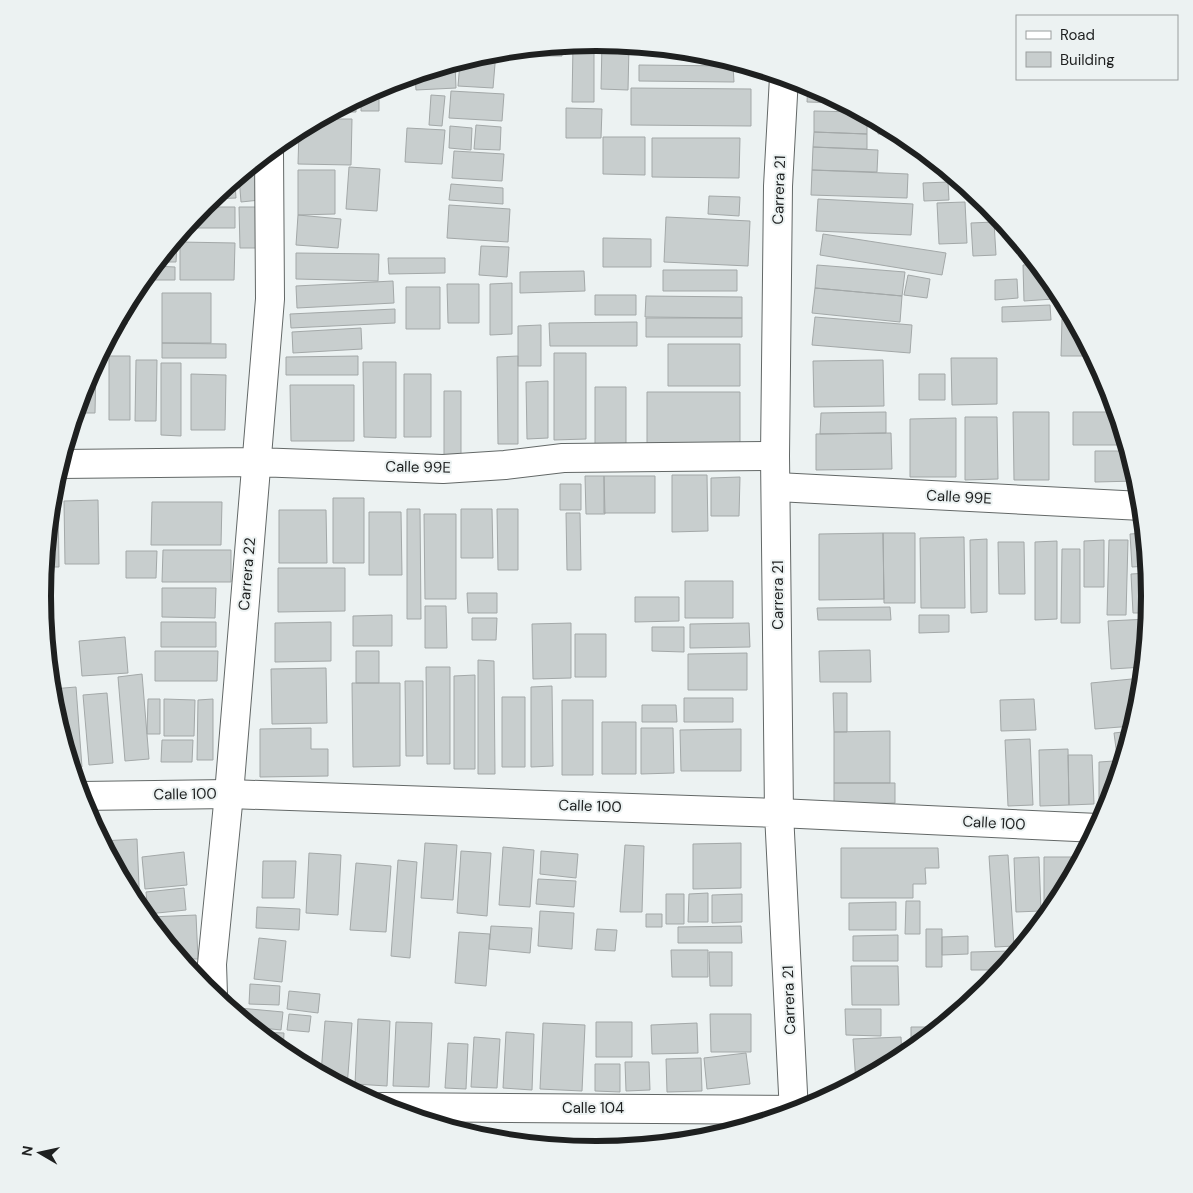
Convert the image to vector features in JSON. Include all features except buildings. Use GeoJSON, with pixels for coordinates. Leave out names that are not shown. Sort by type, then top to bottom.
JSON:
{"type":"FeatureCollection","features":[{"type":"Feature","properties":{"kind":"street","name":"Carrera 21"},"geometry":{"type":"LineString","coordinates":[[784,85],[778,186],[776,456],[779,813],[797,1103]]}},
{"type":"Feature","properties":{"kind":"street","name":"Carrera 22"},"geometry":{"type":"LineString","coordinates":[[213,984],[212,964],[230,794],[270,299],[269,161]]}},
{"type":"Feature","properties":{"kind":"street","name":"Calle 99E"},"geometry":{"type":"LineString","coordinates":[[68,464],[256,462],[443,469],[505,465],[563,458],[776,456]]}},
{"type":"Feature","properties":{"kind":"street","name":"Calle 99E"},"geometry":{"type":"LineString","coordinates":[[777,487],[1134,506]]}},
{"type":"Feature","properties":{"kind":"street","name":"Calle 100"},"geometry":{"type":"LineString","coordinates":[[89,796],[230,794],[779,813],[1090,828]]}},
{"type":"Feature","properties":{"kind":"street","name":"Calle 104"},"geometry":{"type":"LineString","coordinates":[[406,1107],[778,1111]]}}]}
